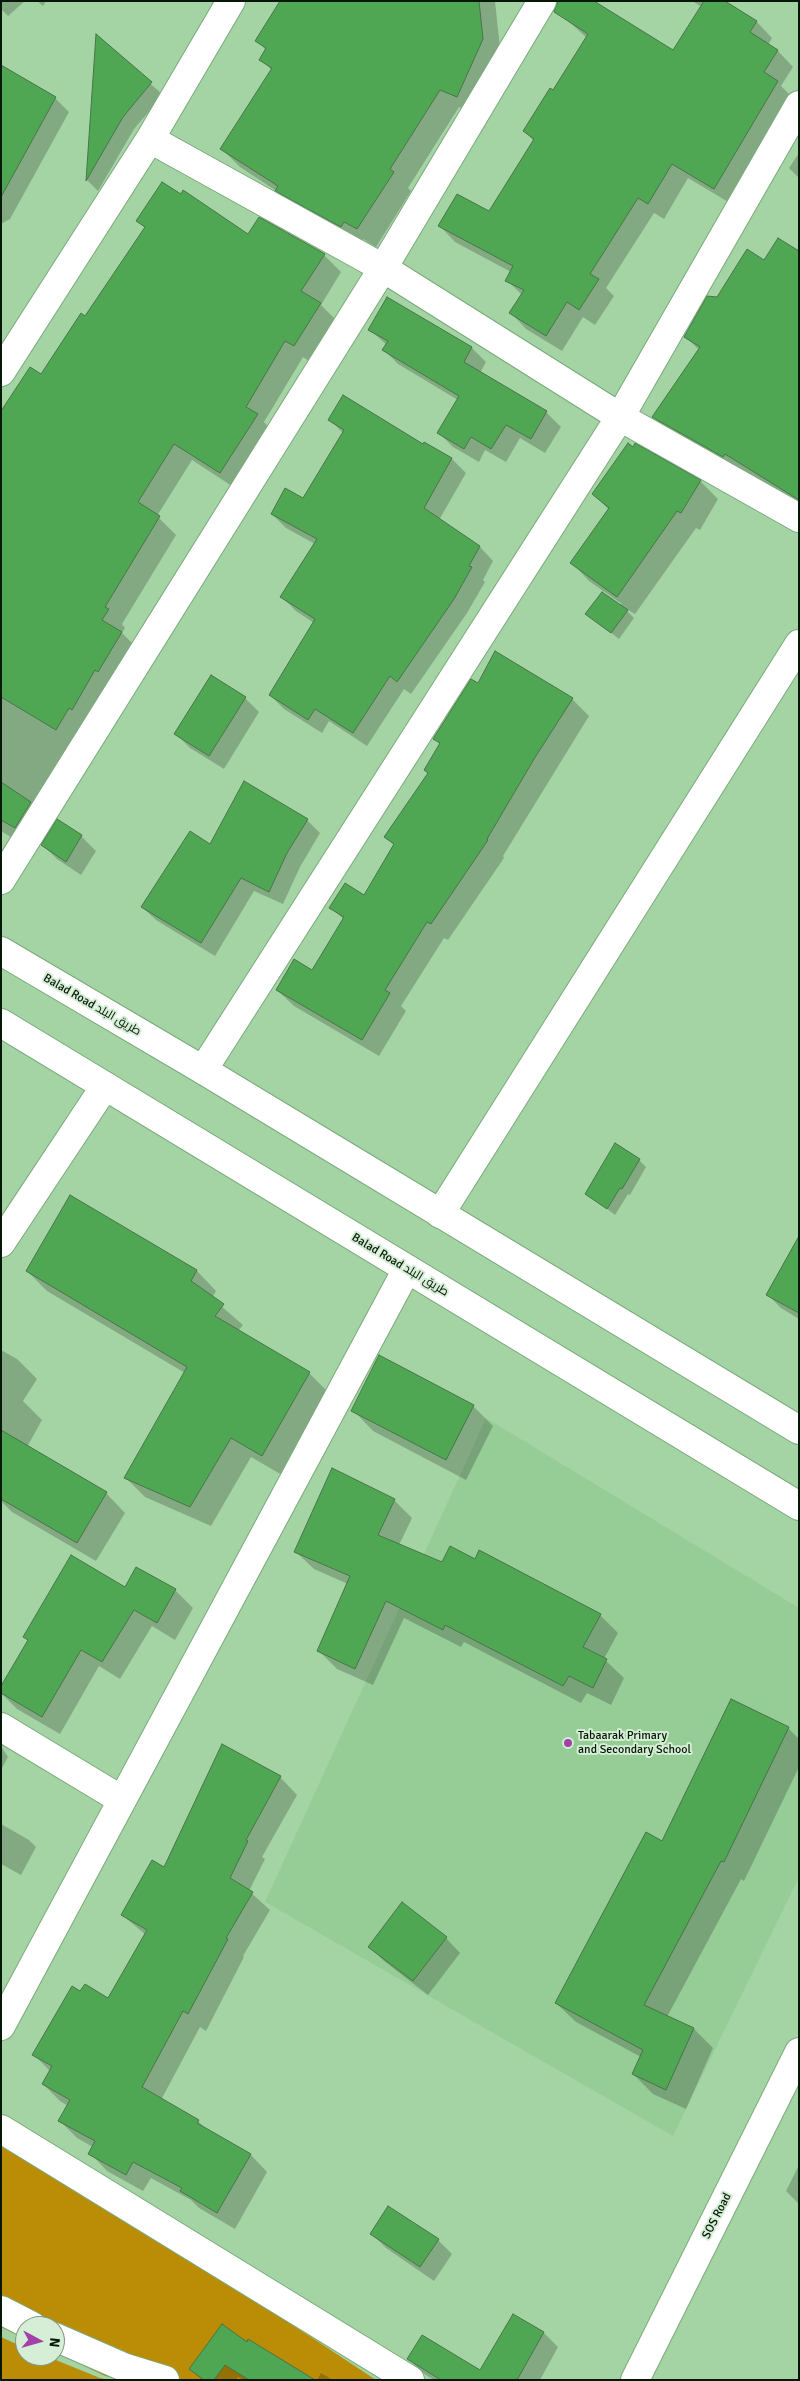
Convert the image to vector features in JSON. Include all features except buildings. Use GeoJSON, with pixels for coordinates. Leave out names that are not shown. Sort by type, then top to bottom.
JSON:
{"type":"FeatureCollection","features":[{"type":"Feature","properties":{"kind":"main road"},"geometry":{"type":"LineString","coordinates":[[1,372],[150,139],[231,1]]}},
{"type":"Feature","properties":{"kind":"main road"},"geometry":{"type":"LineString","coordinates":[[1,880],[383,268],[542,1]]}},
{"type":"Feature","properties":{"kind":"main road"},"geometry":{"type":"LineString","coordinates":[[203,1070],[620,417],[799,105]]}},
{"type":"Feature","properties":{"kind":"main road"},"geometry":{"type":"LineString","coordinates":[[150,139],[383,268],[620,417],[799,518]]}},
{"type":"Feature","properties":{"kind":"main road"},"geometry":{"type":"LineString","coordinates":[[440,1214],[799,644]]}},
{"type":"Feature","properties":{"kind":"main road","name":"Balad Road طريق البلد"},"geometry":{"type":"LineString","coordinates":[[1,951],[203,1070],[799,1430]]}},
{"type":"Feature","properties":{"kind":"main road","name":"Balad Road طريق البلد"},"geometry":{"type":"LineString","coordinates":[[1,1023],[799,1506]]}},
{"type":"Feature","properties":{"kind":"main road"},"geometry":{"type":"LineString","coordinates":[[1,1243],[105,1086]]}},
{"type":"Feature","properties":{"kind":"main road"},"geometry":{"type":"LineString","coordinates":[[1,2026],[407,1269]]}},
{"type":"Feature","properties":{"kind":"main road"},"geometry":{"type":"LineString","coordinates":[[1,1727],[122,1800]]}},
{"type":"Feature","properties":{"kind":"main road","name":"SOS Road"},"geometry":{"type":"LineString","coordinates":[[635,2380],[799,2052]]}},
{"type":"Feature","properties":{"kind":"main road"},"geometry":{"type":"LineString","coordinates":[[1,2129],[410,2380]]}},
{"type":"Feature","properties":{"kind":"main road"},"geometry":{"type":"LineString","coordinates":[[1,2310],[15,2317]]}},
{"type":"Feature","properties":{"kind":"main road"},"geometry":{"type":"LineString","coordinates":[[65,2341],[126,2368],[165,2380]]}},
{"type":"Feature","properties":{"kind":"shaded area","name":"Tabaarak Primary and Secondary School"},"geometry":{"type":"Polygon","coordinates":[[[486,1418],[799,1608],[799,1877],[673,2136],[265,1902],[486,1418]]]}},
{"type":"Feature","properties":{"kind":"shaded area"},"geometry":{"type":"Polygon","coordinates":[[[1,2132],[376,2380],[129,2380],[105,2376],[65,2357],[65,2316],[15,2316],[15,2334],[1,2327],[1,2132]]]}},
{"type":"Feature","properties":{"kind":"shaded area"},"geometry":{"type":"Polygon","coordinates":[[[1,2337],[15,2343],[15,2366],[65,2366],[65,2364],[100,2378],[110,2380],[1,2380],[1,2337]]]}},
{"type":"Feature","properties":{"kind":"place","name":"Tabaarak Primary and Secondary School"},"geometry":{"type":"Point","coordinates":[568,1743]}}]}
